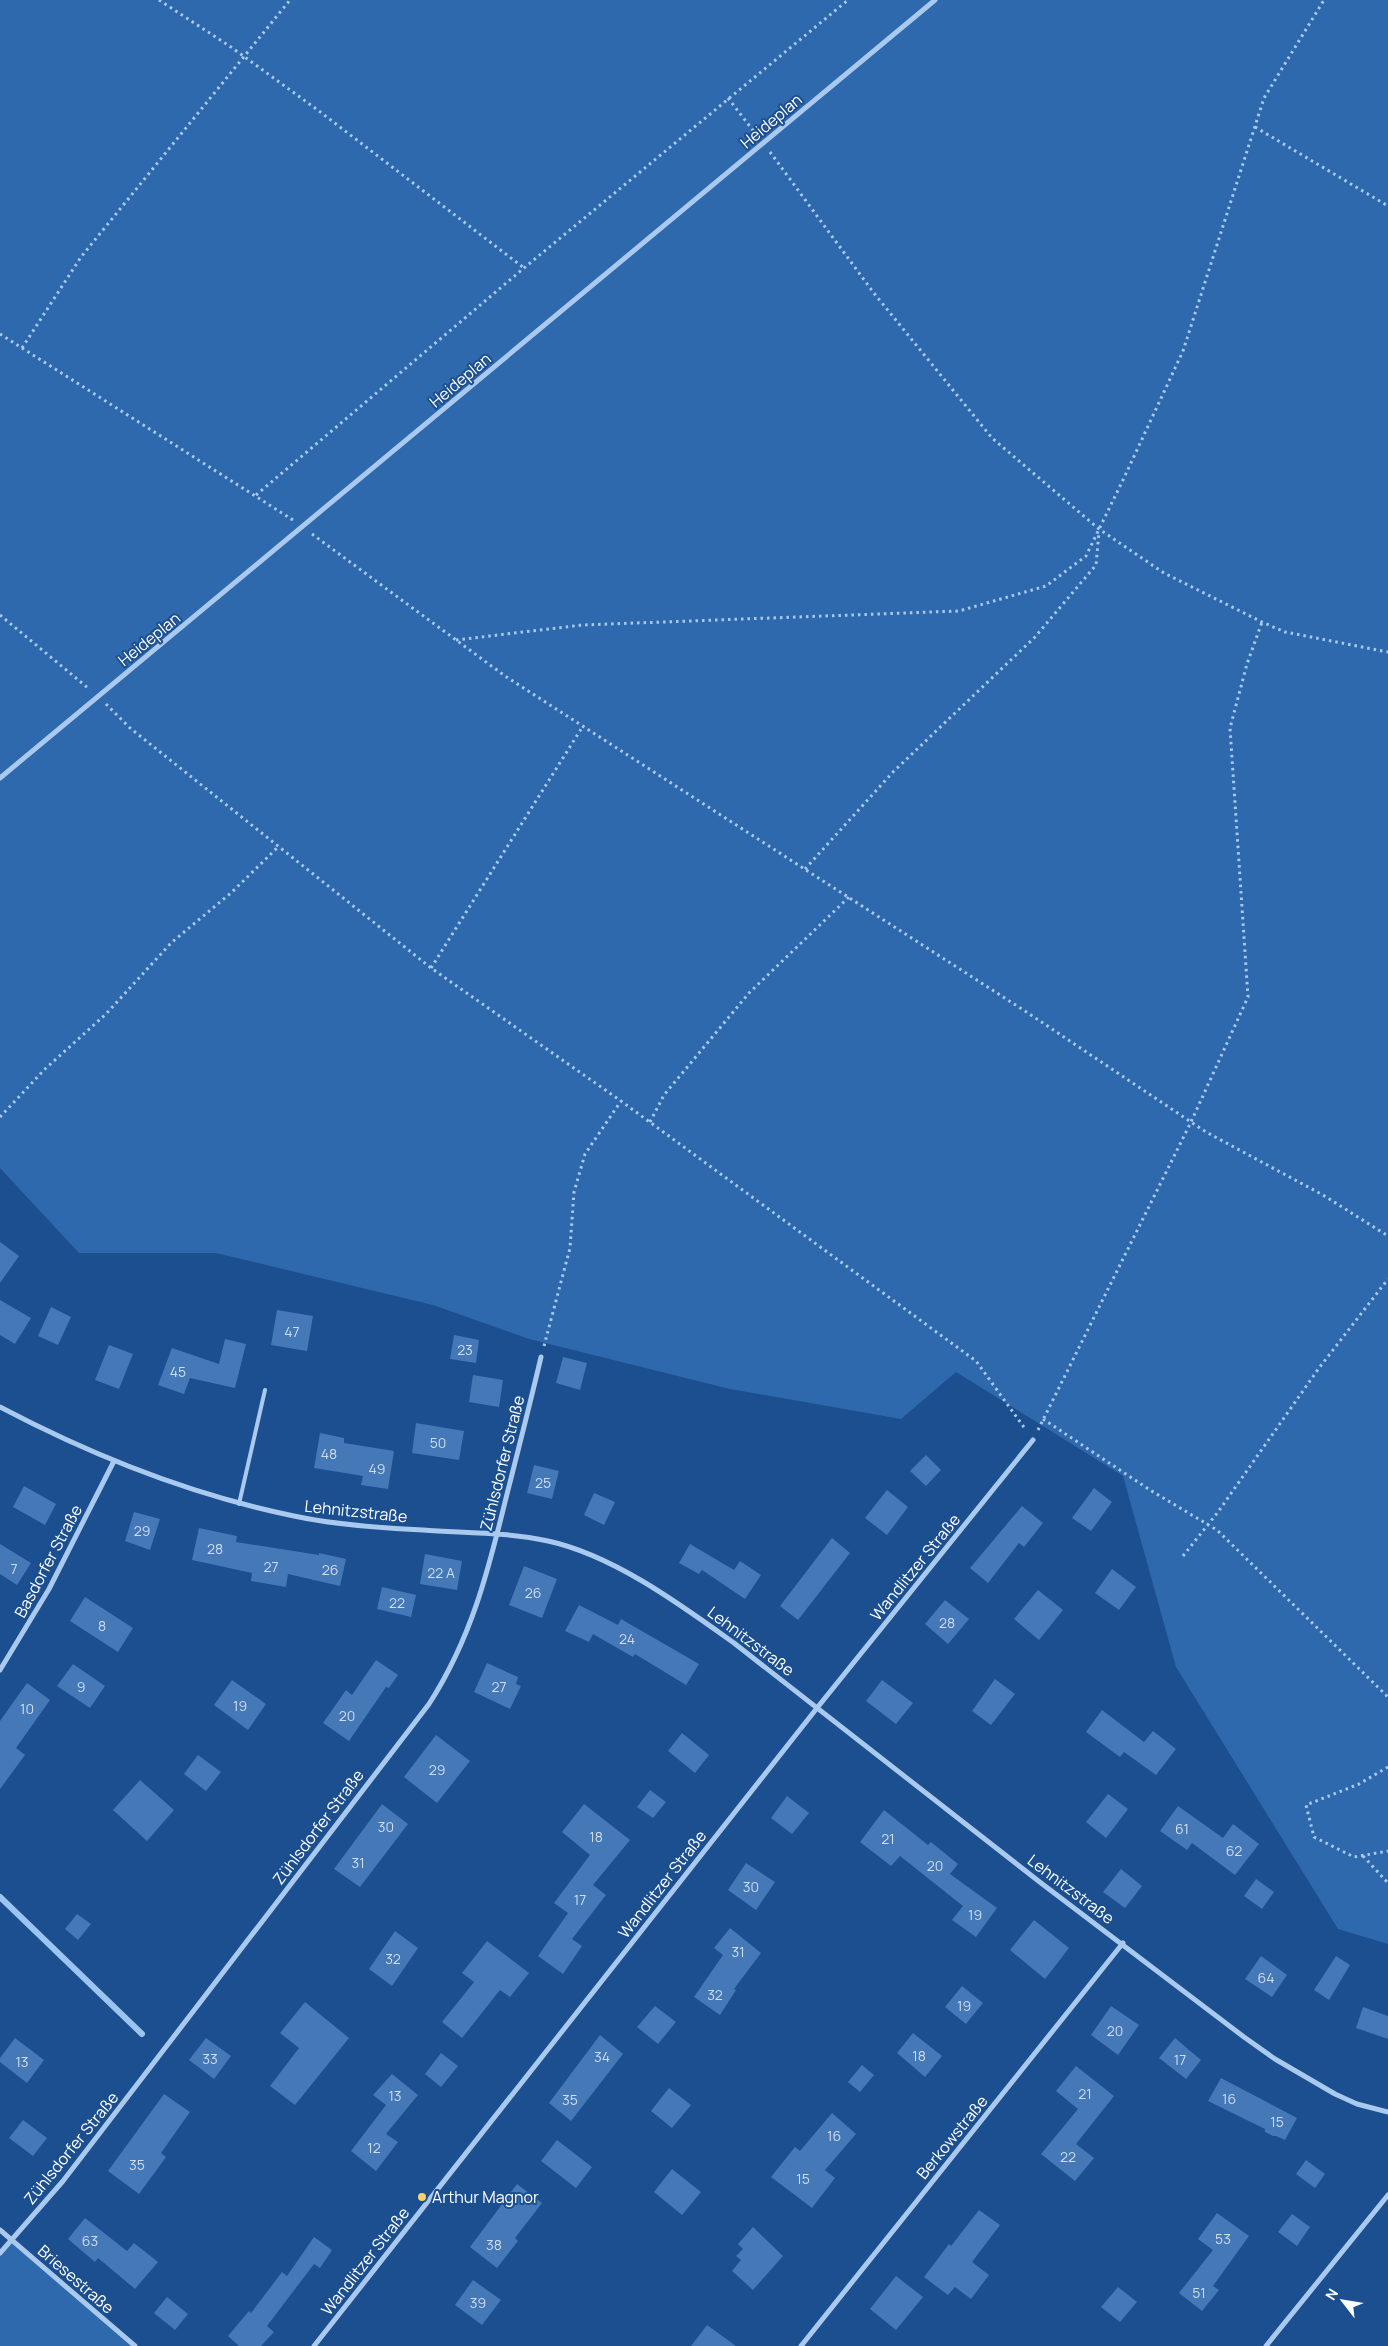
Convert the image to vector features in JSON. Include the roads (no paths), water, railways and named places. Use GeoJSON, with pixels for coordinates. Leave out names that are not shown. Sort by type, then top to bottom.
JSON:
{"type":"FeatureCollection","features":[{"type":"Feature","properties":{"kind":"street","name":"Heideplan"},"geometry":{"type":"LineString","coordinates":[[0,778],[304,528],[935,0]]}},
{"type":"Feature","properties":{"kind":"street","name":"Zühlsdorfer Straße"},"geometry":{"type":"LineString","coordinates":[[0,2253],[63,2181],[429,1704],[461,1647],[473,1619],[497,1534],[541,1357]]}},
{"type":"Feature","properties":{"kind":"street","name":"Lehnitzstraße"},"geometry":{"type":"LineString","coordinates":[[0,1407],[114,1461],[173,1484],[239,1504],[296,1516],[356,1525],[497,1534],[541,1540],[571,1548],[641,1582],[685,1608],[734,1643],[1041,1883],[1275,2058],[1335,2094],[1357,2104],[1388,2112]]}},
{"type":"Feature","properties":{"kind":"street","name":"Wandlitzer Straße"},"geometry":{"type":"LineString","coordinates":[[314,2346],[818,1708],[1033,1440]]}},
{"type":"Feature","properties":{"kind":"street","name":"Basdorfer Straße"},"geometry":{"type":"LineString","coordinates":[[0,1670],[49,1589],[114,1461]]}},
{"type":"Feature","properties":{"kind":"street","name":"Berkowstraße"},"geometry":{"type":"LineString","coordinates":[[801,2346],[1123,1943]]}},
{"type":"Feature","properties":{"kind":"street"},"geometry":{"type":"LineString","coordinates":[[1266,2346],[1388,2195]]}},
{"type":"Feature","properties":{"kind":"street","name":"Briesestraße"},"geometry":{"type":"LineString","coordinates":[[0,2230],[135,2346]]}},
{"type":"Feature","properties":{"kind":"lane"},"geometry":{"type":"LineString","coordinates":[[239,1504],[265,1390]]}},
{"type":"Feature","properties":{"kind":"waterway"},"geometry":{"type":"LineString","coordinates":[[0,1897],[142,2034]]}},
{"type":"Feature","properties":{"kind":"place","name":"Arthur Magnor"},"geometry":{"type":"Point","coordinates":[422,2197]}}]}
